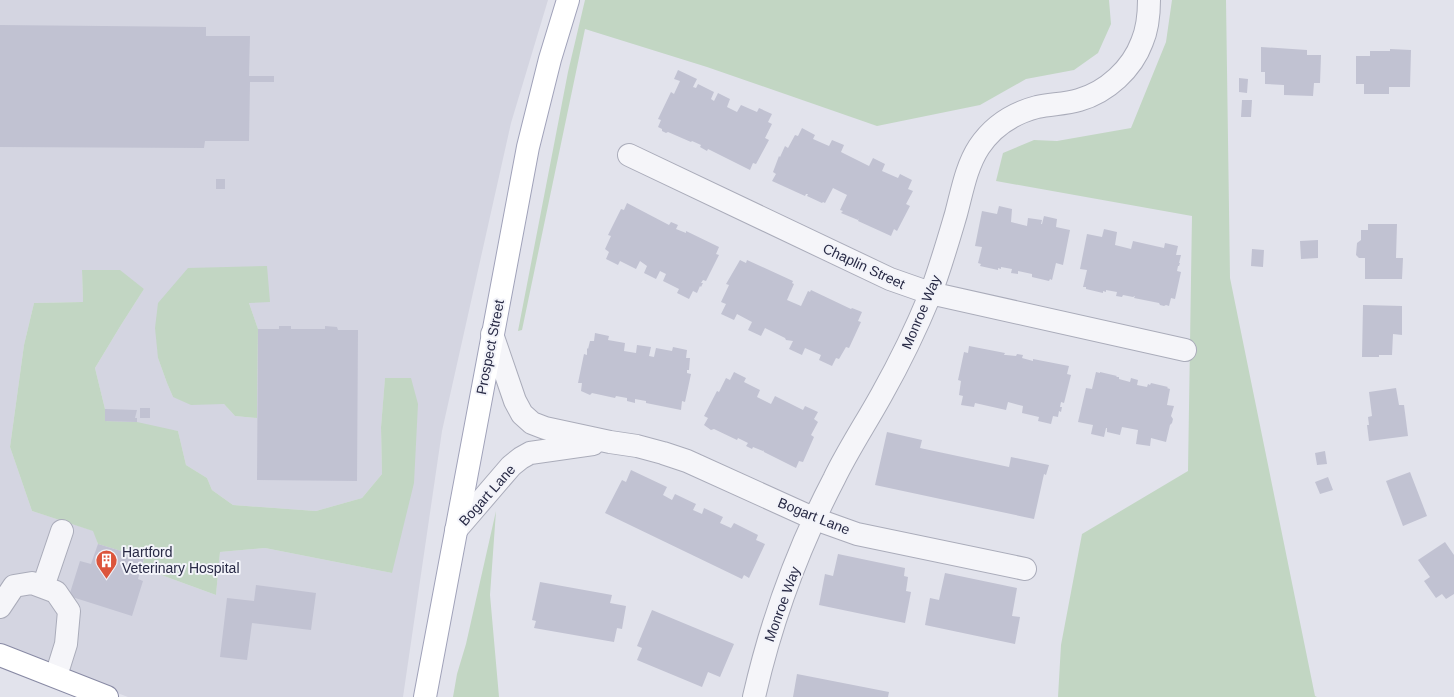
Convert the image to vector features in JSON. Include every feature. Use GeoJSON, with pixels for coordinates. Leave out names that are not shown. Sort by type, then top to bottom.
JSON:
{"type":"FeatureCollection","features":[{"type":"Feature","properties":{"kind":"main road","name":"Prospect Street"},"geometry":{"type":"LineString","coordinates":[[425,697],[528,147],[550,59],[568,0]]}},
{"type":"Feature","properties":{"kind":"main road"},"geometry":{"type":"LineString","coordinates":[[0,654],[107,697]]}},
{"type":"Feature","properties":{"kind":"street","name":"Monroe Way"},"geometry":{"type":"LineString","coordinates":[[754,697],[760,670],[784,593],[834,478],[899,362],[930,293],[943,256],[964,182],[971,162],[979,147],[991,132],[1005,121],[1021,112],[1037,107],[1078,100],[1095,95],[1120,76],[1142,43],[1148,24],[1149,0]]}},
{"type":"Feature","properties":{"kind":"street","name":"Chaplin Street"},"geometry":{"type":"LineString","coordinates":[[629,154],[890,279],[930,293],[1186,350]]}},
{"type":"Feature","properties":{"kind":"street","name":"Bogart Lane"},"geometry":{"type":"LineString","coordinates":[[492,334],[516,401],[522,414],[532,423],[545,428],[610,442],[637,446],[688,461],[815,519],[857,534],[1025,569]]}},
{"type":"Feature","properties":{"kind":"street","name":"Bogart Lane"},"geometry":{"type":"LineString","coordinates":[[456,530],[511,466],[526,455],[544,450],[610,442]]}},
{"type":"Feature","properties":{"kind":"street"},"geometry":{"type":"LineString","coordinates":[[43,587],[62,531]]}},
{"type":"Feature","properties":{"kind":"street"},"geometry":{"type":"LineString","coordinates":[[0,607],[14,586],[32,583],[56,592],[69,611],[66,644],[56,676]]}},
{"type":"Feature","properties":{"kind":"shaded area"},"geometry":{"type":"Polygon","coordinates":[[[0,0],[548,0],[511,123],[442,431],[403,697],[128,697],[0,649],[0,0]],[[267,266],[158,358],[173,397],[224,404],[235,416],[257,418],[258,329],[249,303],[267,266]],[[82,270],[83,302],[34,303],[24,345],[10,447],[32,511],[94,531],[98,544],[144,558],[142,568],[216,595],[220,552],[265,548],[392,573],[385,379],[381,427],[382,474],[362,498],[316,511],[233,505],[212,490],[207,478],[186,465],[178,431],[105,421],[105,409],[95,368],[144,289],[82,270]]]}},
{"type":"Feature","properties":{"kind":"green space"},"geometry":{"type":"Polygon","coordinates":[[[585,0],[1109,0],[1111,24],[1098,53],[1074,70],[1026,79],[980,105],[877,126],[707,67],[585,29],[522,330],[518,331],[568,72],[585,0]]]}},
{"type":"Feature","properties":{"kind":"green space"},"geometry":{"type":"Polygon","coordinates":[[[1172,0],[1226,0],[1230,278],[1315,696],[1317,697],[1058,697],[1061,645],[1082,534],[1188,471],[1192,216],[996,181],[1003,153],[1034,140],[1057,141],[1131,128],[1166,42],[1172,0]]]}},
{"type":"Feature","properties":{"kind":"green space"},"geometry":{"type":"Polygon","coordinates":[[[267,266],[270,302],[249,303],[258,329],[257,418],[235,416],[224,404],[191,405],[173,397],[158,358],[155,328],[158,303],[188,268],[267,266]]]}},
{"type":"Feature","properties":{"kind":"green space"},"geometry":{"type":"Polygon","coordinates":[[[82,270],[120,270],[144,289],[95,368],[105,409],[105,421],[137,422],[178,431],[186,465],[207,478],[212,490],[233,505],[316,511],[362,498],[382,474],[381,427],[385,378],[411,378],[418,404],[414,483],[392,573],[265,548],[220,552],[216,595],[142,568],[144,558],[98,544],[93,531],[32,511],[10,447],[24,345],[34,303],[83,302],[82,270]]]}},
{"type":"Feature","properties":{"kind":"green space"},"geometry":{"type":"Polygon","coordinates":[[[496,511],[490,595],[499,697],[453,697],[457,674],[466,644],[496,511]]]}},
{"type":"Feature","properties":{"kind":"building"},"geometry":{"type":"Polygon","coordinates":[[[0,25],[206,27],[206,36],[250,36],[249,76],[274,76],[274,82],[250,82],[249,141],[205,141],[204,148],[0,147],[0,25]]]}},
{"type":"Feature","properties":{"kind":"building"},"geometry":{"type":"Polygon","coordinates":[[[1261,47],[1307,50],[1307,55],[1321,55],[1320,83],[1314,83],[1313,96],[1284,95],[1284,85],[1265,84],[1265,72],[1261,72],[1261,47]]]}},
{"type":"Feature","properties":{"kind":"building"},"geometry":{"type":"Polygon","coordinates":[[[1390,49],[1411,50],[1410,87],[1389,87],[1389,94],[1364,94],[1364,84],[1356,84],[1356,56],[1370,56],[1370,51],[1390,51],[1390,49]]]}},
{"type":"Feature","properties":{"kind":"building"},"geometry":{"type":"Polygon","coordinates":[[[678,70],[697,79],[693,87],[696,88],[698,84],[714,92],[711,99],[714,101],[718,93],[730,99],[727,107],[737,112],[741,105],[757,112],[759,108],[772,114],[768,122],[772,124],[765,138],[769,140],[756,164],[753,163],[750,170],[708,149],[707,151],[700,147],[701,145],[692,141],[691,142],[668,132],[666,133],[658,127],[661,120],[658,119],[671,92],[674,94],[680,81],[674,79],[678,70]]]}},
{"type":"Feature","properties":{"kind":"building"},"geometry":{"type":"Polygon","coordinates":[[[1239,78],[1248,79],[1247,93],[1239,92],[1239,78]]]}},
{"type":"Feature","properties":{"kind":"building"},"geometry":{"type":"Polygon","coordinates":[[[1242,100],[1252,100],[1251,117],[1241,117],[1242,100]]]}},
{"type":"Feature","properties":{"kind":"building"},"geometry":{"type":"Polygon","coordinates":[[[802,128],[815,135],[813,139],[829,146],[832,140],[844,145],[841,152],[869,166],[873,158],[885,164],[882,171],[898,178],[900,174],[912,180],[908,189],[913,191],[906,204],[910,206],[897,231],[894,229],[891,236],[858,221],[859,218],[858,220],[841,213],[843,211],[840,210],[847,195],[833,188],[825,203],[822,203],[807,196],[808,194],[805,196],[772,181],[776,174],[773,172],[779,156],[780,157],[785,146],[788,148],[795,135],[798,136],[802,128]]]}},
{"type":"Feature","properties":{"kind":"building"},"geometry":{"type":"Polygon","coordinates":[[[216,179],[225,179],[225,189],[216,189],[216,179]]]}},
{"type":"Feature","properties":{"kind":"building"},"geometry":{"type":"Polygon","coordinates":[[[627,203],[669,225],[671,222],[678,225],[676,229],[686,233],[686,231],[719,247],[716,254],[719,255],[706,281],[703,280],[701,283],[703,283],[697,293],[693,291],[689,299],[677,293],[679,289],[663,281],[666,274],[660,271],[656,279],[644,273],[647,266],[640,261],[636,269],[620,261],[618,265],[606,259],[609,252],[605,249],[611,236],[608,235],[621,209],[624,210],[627,203]]]}},
{"type":"Feature","properties":{"kind":"building"},"geometry":{"type":"Polygon","coordinates":[[[999,206],[1012,209],[1011,222],[1027,226],[1028,218],[1042,220],[1042,224],[1044,216],[1057,219],[1056,227],[1070,230],[1063,265],[1056,263],[1052,280],[1050,279],[1049,281],[1032,277],[1032,274],[1018,271],[1018,274],[1011,273],[1012,269],[1001,267],[1001,269],[998,268],[998,270],[980,266],[981,264],[978,263],[982,247],[975,246],[982,211],[997,214],[999,206]]]}},
{"type":"Feature","properties":{"kind":"building"},"geometry":{"type":"Polygon","coordinates":[[[1368,224],[1397,224],[1396,258],[1403,258],[1402,279],[1365,279],[1365,258],[1359,258],[1356,255],[1357,243],[1361,240],[1361,230],[1368,230],[1368,224]]]}},
{"type":"Feature","properties":{"kind":"building"},"geometry":{"type":"Polygon","coordinates":[[[1104,229],[1117,232],[1115,245],[1131,249],[1133,241],[1164,248],[1165,243],[1178,246],[1176,255],[1181,255],[1177,271],[1181,272],[1175,299],[1171,298],[1169,306],[1134,298],[1135,296],[1116,296],[1117,292],[1106,290],[1106,292],[1103,291],[1103,293],[1083,287],[1087,270],[1080,269],[1087,234],[1102,237],[1104,229]]]}},
{"type":"Feature","properties":{"kind":"building"},"geometry":{"type":"Polygon","coordinates":[[[1318,240],[1318,258],[1301,259],[1300,241],[1318,240]]]}},
{"type":"Feature","properties":{"kind":"building"},"geometry":{"type":"Polygon","coordinates":[[[1252,249],[1264,250],[1263,267],[1251,266],[1252,249]]]}},
{"type":"Feature","properties":{"kind":"building"},"geometry":{"type":"Polygon","coordinates":[[[740,260],[746,263],[747,260],[793,281],[792,283],[794,284],[787,300],[801,306],[808,291],[810,292],[811,290],[851,309],[852,308],[862,312],[858,321],[861,322],[849,348],[846,347],[839,359],[836,358],[832,366],[819,360],[821,355],[805,348],[802,355],[789,349],[793,341],[786,340],[785,338],[765,328],[761,336],[748,330],[752,322],[737,314],[734,320],[721,314],[726,304],[721,302],[729,285],[726,284],[740,260]]]}},
{"type":"Feature","properties":{"kind":"building"},"geometry":{"type":"Polygon","coordinates":[[[1363,305],[1402,306],[1402,335],[1393,334],[1392,355],[1362,357],[1363,305]]]}},
{"type":"Feature","properties":{"kind":"building"},"geometry":{"type":"Polygon","coordinates":[[[279,326],[291,326],[291,329],[325,329],[325,326],[337,327],[338,330],[358,330],[357,481],[257,480],[258,329],[279,329],[279,326]]]}},
{"type":"Feature","properties":{"kind":"building"},"geometry":{"type":"Polygon","coordinates":[[[595,333],[609,336],[608,340],[625,343],[624,351],[636,353],[637,345],[651,347],[649,356],[654,357],[656,348],[672,351],[673,347],[687,350],[686,358],[690,358],[689,370],[687,370],[687,373],[691,374],[685,402],[682,401],[681,410],[646,403],[646,401],[635,399],[635,403],[627,401],[627,398],[616,396],[615,398],[592,393],[590,395],[581,391],[582,383],[578,383],[584,354],[587,355],[587,348],[588,349],[590,341],[594,341],[595,333]]]}},
{"type":"Feature","properties":{"kind":"building"},"geometry":{"type":"Polygon","coordinates":[[[969,346],[1005,353],[1004,355],[1023,355],[1022,358],[1033,361],[1033,359],[1069,366],[1067,374],[1071,375],[1064,403],[1061,402],[1061,412],[1059,411],[1058,417],[1053,416],[1051,424],[1038,421],[1039,417],[1022,413],[1023,406],[1008,402],[1006,410],[975,403],[974,407],[961,405],[963,396],[959,395],[961,381],[958,380],[964,352],[968,353],[969,346]]]}},
{"type":"Feature","properties":{"kind":"building"},"geometry":{"type":"Polygon","coordinates":[[[734,372],[746,378],[744,382],[760,390],[757,397],[771,404],[775,396],[803,410],[805,406],[818,412],[814,419],[818,422],[811,435],[814,437],[803,462],[799,461],[796,468],[764,452],[763,450],[753,447],[752,449],[746,446],[748,443],[738,438],[737,440],[714,429],[711,430],[704,425],[708,418],[704,416],[717,391],[719,392],[726,378],[730,380],[734,372]]]}},
{"type":"Feature","properties":{"kind":"building"},"geometry":{"type":"Polygon","coordinates":[[[1096,372],[1117,376],[1116,377],[1119,377],[1119,379],[1130,382],[1131,378],[1138,380],[1137,385],[1147,387],[1148,384],[1150,385],[1151,383],[1168,387],[1167,388],[1170,389],[1167,405],[1174,406],[1171,416],[1173,419],[1166,442],[1151,438],[1150,446],[1136,444],[1138,430],[1122,427],[1120,435],[1107,432],[1106,428],[1104,437],[1091,434],[1093,425],[1078,422],[1086,388],[1092,389],[1096,372]]]}},
{"type":"Feature","properties":{"kind":"building"},"geometry":{"type":"Polygon","coordinates":[[[1396,388],[1399,405],[1404,405],[1408,436],[1369,441],[1367,425],[1369,425],[1368,417],[1372,416],[1369,392],[1396,388]]]}},
{"type":"Feature","properties":{"kind":"building"},"geometry":{"type":"Polygon","coordinates":[[[140,408],[150,408],[150,418],[140,418],[140,408]]]}},
{"type":"Feature","properties":{"kind":"building"},"geometry":{"type":"Polygon","coordinates":[[[105,409],[137,410],[135,418],[137,418],[137,422],[105,421],[105,409]]]}},
{"type":"Feature","properties":{"kind":"building"},"geometry":{"type":"Polygon","coordinates":[[[887,432],[922,440],[920,448],[1009,467],[1011,457],[1049,465],[1046,475],[1044,474],[1034,519],[875,485],[887,432]]]}},
{"type":"Feature","properties":{"kind":"building"},"geometry":{"type":"Polygon","coordinates":[[[1325,451],[1327,464],[1317,465],[1315,453],[1325,451]]]}},
{"type":"Feature","properties":{"kind":"building"},"geometry":{"type":"Polygon","coordinates":[[[631,470],[667,487],[663,495],[672,500],[675,494],[696,504],[693,510],[702,514],[704,508],[723,517],[720,523],[731,528],[734,523],[758,535],[756,540],[765,544],[749,578],[744,575],[742,579],[605,513],[622,480],[626,482],[631,470]]]}},
{"type":"Feature","properties":{"kind":"building"},"geometry":{"type":"Polygon","coordinates":[[[1410,472],[1427,516],[1403,526],[1386,481],[1410,472]]]}},
{"type":"Feature","properties":{"kind":"building"},"geometry":{"type":"Polygon","coordinates":[[[1328,477],[1333,490],[1320,494],[1315,482],[1328,477]]]}},
{"type":"Feature","properties":{"kind":"building"},"geometry":{"type":"Polygon","coordinates":[[[1445,542],[1454,555],[1454,594],[1446,599],[1442,594],[1436,598],[1424,581],[1430,577],[1418,560],[1445,542]]]}},
{"type":"Feature","properties":{"kind":"building","name":"Hartford Veterinary Hospital"},"geometry":{"type":"Polygon","coordinates":[[[98,544],[144,558],[138,579],[143,581],[132,616],[69,596],[80,561],[91,564],[98,544]]]}},
{"type":"Feature","properties":{"kind":"building"},"geometry":{"type":"Polygon","coordinates":[[[838,554],[905,568],[904,576],[908,577],[906,591],[911,592],[905,623],[819,605],[825,574],[833,576],[838,554]]]}},
{"type":"Feature","properties":{"kind":"building"},"geometry":{"type":"Polygon","coordinates":[[[945,573],[1017,588],[1012,616],[1020,617],[1015,644],[925,625],[930,598],[939,600],[945,573]]]}},
{"type":"Feature","properties":{"kind":"building"},"geometry":{"type":"Polygon","coordinates":[[[540,582],[612,595],[610,603],[626,606],[622,629],[617,628],[614,642],[534,628],[536,621],[532,620],[540,582]]]}},
{"type":"Feature","properties":{"kind":"building"},"geometry":{"type":"Polygon","coordinates":[[[256,585],[316,593],[311,630],[252,623],[247,660],[220,657],[227,598],[254,601],[256,585]]]}},
{"type":"Feature","properties":{"kind":"building"},"geometry":{"type":"Polygon","coordinates":[[[652,610],[734,644],[720,677],[708,672],[702,687],[637,660],[642,648],[637,646],[652,610]]]}},
{"type":"Feature","properties":{"kind":"building"},"geometry":{"type":"Polygon","coordinates":[[[797,674],[889,692],[888,697],[793,697],[797,674]]]}},
{"type":"Feature","properties":{"kind":"place","name":"Hartford Veterinary Hospital"},"geometry":{"type":"Point","coordinates":[107,580]}}]}
